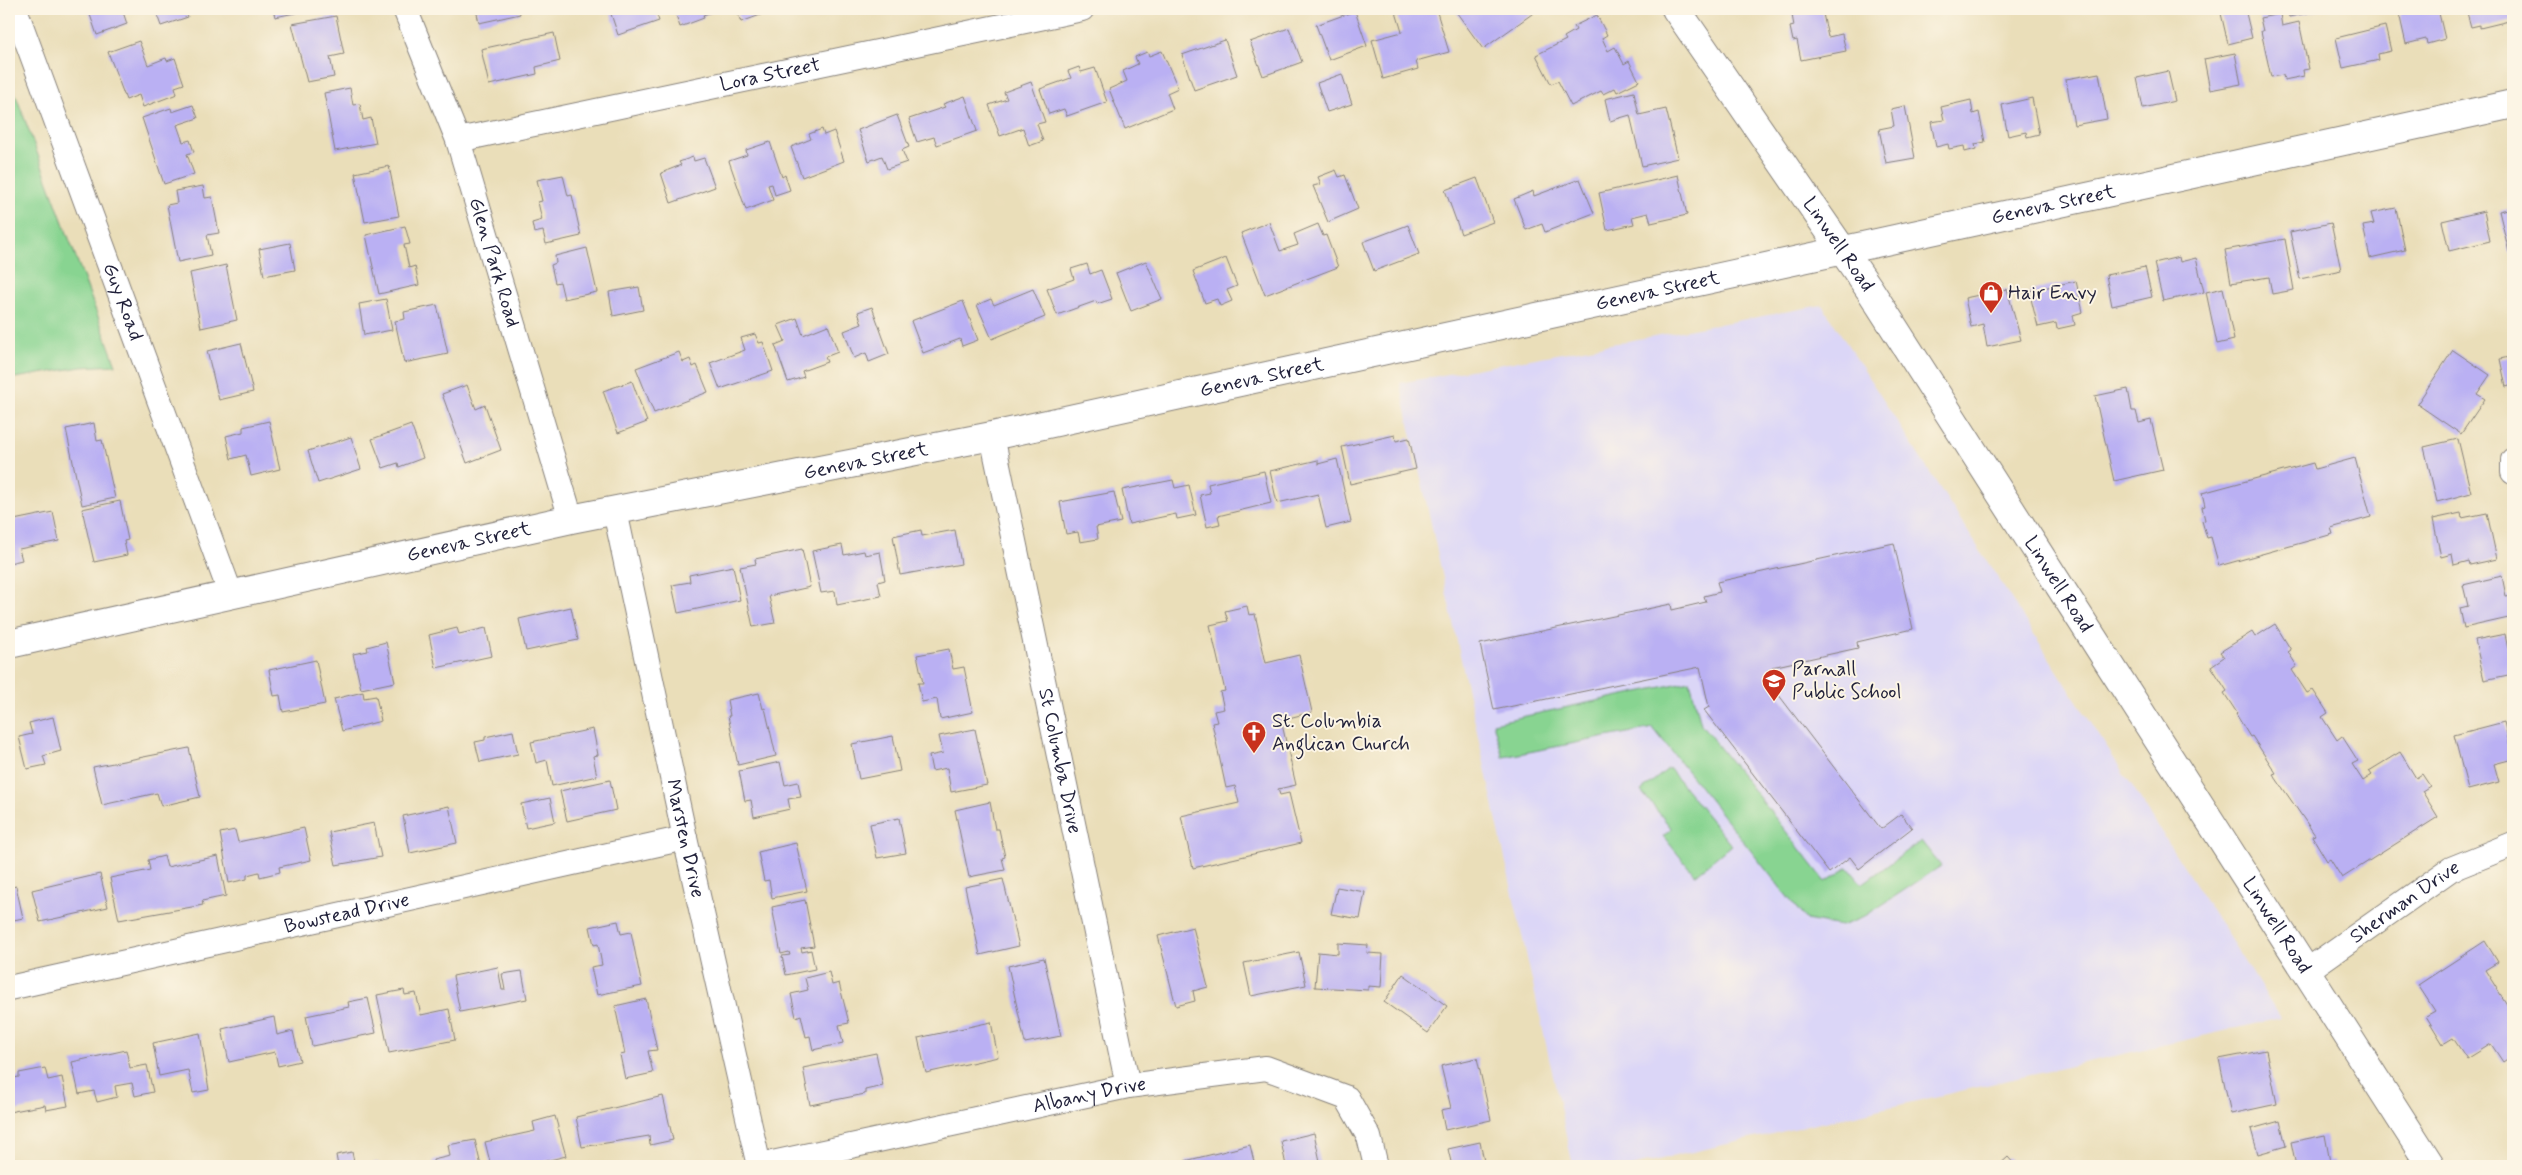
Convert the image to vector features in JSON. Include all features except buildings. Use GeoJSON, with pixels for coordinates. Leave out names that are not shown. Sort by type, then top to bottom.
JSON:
{"type":"FeatureCollection","features":[{"type":"Feature","properties":{"kind":"main road","name":"Linwell Road"},"geometry":{"type":"LineString","coordinates":[[1676,9],[1845,251],[2431,1166]]}},
{"type":"Feature","properties":{"kind":"main road","name":"Geneva Street"},"geometry":{"type":"LineString","coordinates":[[9,644],[571,520],[992,436],[2513,104]]}},
{"type":"Feature","properties":{"kind":"street","name":"Guy Road"},"geometry":{"type":"LineString","coordinates":[[15,9],[231,595]]}},
{"type":"Feature","properties":{"kind":"street","name":"Glen Park Road"},"geometry":{"type":"LineString","coordinates":[[405,9],[458,140],[571,520]]}},
{"type":"Feature","properties":{"kind":"street","name":"Lora Street"},"geometry":{"type":"LineString","coordinates":[[458,140],[1082,9]]}},
{"type":"Feature","properties":{"kind":"street","name":"St Columba Drive"},"geometry":{"type":"LineString","coordinates":[[992,436],[1128,1086]]}},
{"type":"Feature","properties":{"kind":"street"},"geometry":{"type":"LineString","coordinates":[[2513,460],[2513,472]]}},
{"type":"Feature","properties":{"kind":"street","name":"Marsten Drive"},"geometry":{"type":"LineString","coordinates":[[615,511],[758,1166]]}},
{"type":"Feature","properties":{"kind":"street","name":"Bowstead Drive"},"geometry":{"type":"LineString","coordinates":[[9,988],[685,838]]}},
{"type":"Feature","properties":{"kind":"street","name":"Sherman Drive"},"geometry":{"type":"LineString","coordinates":[[2305,972],[2450,869],[2513,844]]}},
{"type":"Feature","properties":{"kind":"street","name":"Albany Drive"},"geometry":{"type":"LineString","coordinates":[[758,1166],[1128,1086],[1266,1068],[1347,1098],[1369,1137],[1376,1166]]}},
{"type":"Feature","properties":{"kind":"shaded area","name":"Parnall Public School"},"geometry":{"type":"Polygon","coordinates":[[[1822,305],[2281,1018],[1631,1166],[1573,1166],[1400,383],[1822,305]]]}},
{"type":"Feature","properties":{"kind":"green space"},"geometry":{"type":"Polygon","coordinates":[[[9,77],[116,365],[81,367],[9,379],[9,77]]]}},
{"type":"Feature","properties":{"kind":"green space"},"geometry":{"type":"Polygon","coordinates":[[[1690,681],[1701,724],[1826,882],[1848,867],[1862,884],[1921,841],[1941,866],[1862,918],[1841,926],[1806,920],[1653,728],[1503,757],[1493,723],[1690,681]]]}},
{"type":"Feature","properties":{"kind":"green space"},"geometry":{"type":"Polygon","coordinates":[[[1669,768],[1731,845],[1695,875],[1663,836],[1672,829],[1641,791],[1669,768]]]}},
{"type":"Feature","properties":{"kind":"place","name":"Hair Envy"},"geometry":{"type":"Point","coordinates":[1991,314]}},
{"type":"Feature","properties":{"kind":"place","name":"Parnall Public School"},"geometry":{"type":"Point","coordinates":[1774,702]}},
{"type":"Feature","properties":{"kind":"place","name":"St. Columbia Anglican Church"},"geometry":{"type":"Point","coordinates":[1254,754]}}]}
